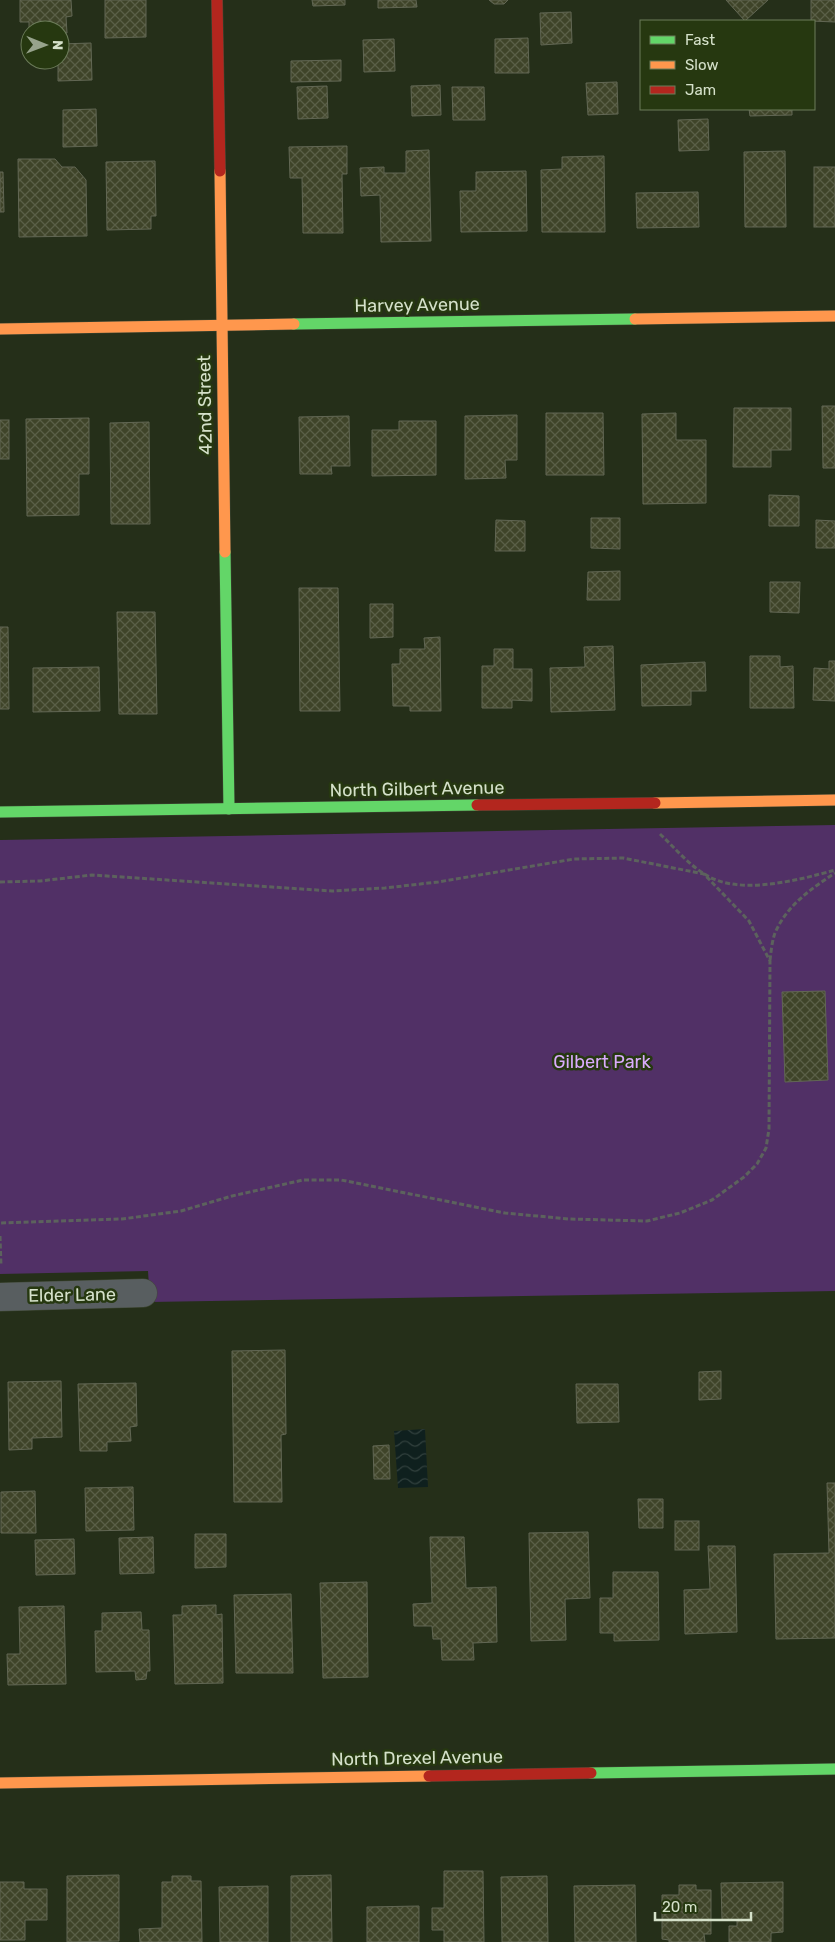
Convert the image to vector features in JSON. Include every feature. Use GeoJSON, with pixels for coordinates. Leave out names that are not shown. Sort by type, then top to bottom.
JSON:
{"type":"FeatureCollection","features":[{"type":"Feature","properties":{"kind":"street","name":"42nd Street"},"geometry":{"type":"LineString","coordinates":[[217,0],[220,326],[229,809]]}},
{"type":"Feature","properties":{"kind":"street","name":"Harvey Avenue"},"geometry":{"type":"LineString","coordinates":[[0,329],[835,316]]}},
{"type":"Feature","properties":{"kind":"street","name":"North Gilbert Avenue"},"geometry":{"type":"LineString","coordinates":[[0,812],[835,800]]}},
{"type":"Feature","properties":{"kind":"street","name":"Elder Lane"},"geometry":{"type":"LineString","coordinates":[[0,1297],[143,1293]]}},
{"type":"Feature","properties":{"kind":"street","name":"North Drexel Avenue"},"geometry":{"type":"LineString","coordinates":[[0,1783],[835,1769]]}},
{"type":"Feature","properties":{"kind":"path"},"geometry":{"type":"LineString","coordinates":[[626,803],[704,874],[749,920],[770,961]]}},
{"type":"Feature","properties":{"kind":"path"},"geometry":{"type":"LineString","coordinates":[[0,882],[40,881],[92,874],[332,891],[438,882],[574,859],[623,858],[704,874],[727,883],[746,885],[772,884],[835,871]]}},
{"type":"Feature","properties":{"kind":"path"},"geometry":{"type":"LineString","coordinates":[[0,1223],[122,1220],[181,1211],[232,1196],[303,1180],[341,1180],[505,1212],[569,1219],[646,1221],[680,1213],[712,1200],[757,1164],[766,1148],[769,1129],[770,961],[775,934],[792,906],[835,871]]}},
{"type":"Feature","properties":{"kind":"green space","name":"Gilbert Park"},"geometry":{"type":"Polygon","coordinates":[[[835,825],[835,1291],[150,1302],[148,1271],[0,1274],[0,840],[835,825]]]}},
{"type":"Feature","properties":{"kind":"water"},"geometry":{"type":"Polygon","coordinates":[[[425,1429],[428,1487],[398,1488],[394,1431],[425,1429]]]}},
{"type":"Feature","properties":{"kind":"building"},"geometry":{"type":"Polygon","coordinates":[[[20,0],[71,0],[72,16],[66,17],[66,20],[20,20],[20,0]]]}},
{"type":"Feature","properties":{"kind":"building"},"geometry":{"type":"Polygon","coordinates":[[[105,0],[146,0],[146,37],[105,38],[105,0]]]}},
{"type":"Feature","properties":{"kind":"building"},"geometry":{"type":"Polygon","coordinates":[[[312,0],[345,0],[345,5],[313,6],[312,0]]]}},
{"type":"Feature","properties":{"kind":"building"},"geometry":{"type":"Polygon","coordinates":[[[378,0],[416,0],[417,7],[378,8],[378,0]]]}},
{"type":"Feature","properties":{"kind":"building"},"geometry":{"type":"Polygon","coordinates":[[[489,0],[508,0],[504,4],[494,4],[489,0]]]}},
{"type":"Feature","properties":{"kind":"building"},"geometry":{"type":"Polygon","coordinates":[[[726,0],[768,0],[746,20],[726,0]]]}},
{"type":"Feature","properties":{"kind":"building"},"geometry":{"type":"Polygon","coordinates":[[[811,0],[835,0],[835,22],[811,20],[811,0]]]}},
{"type":"Feature","properties":{"kind":"building"},"geometry":{"type":"Polygon","coordinates":[[[571,12],[572,43],[541,45],[540,13],[571,12]]]}},
{"type":"Feature","properties":{"kind":"building"},"geometry":{"type":"Polygon","coordinates":[[[528,38],[529,73],[495,73],[495,39],[528,38]]]}},
{"type":"Feature","properties":{"kind":"building"},"geometry":{"type":"Polygon","coordinates":[[[394,39],[395,71],[364,72],[363,40],[394,39]]]}},
{"type":"Feature","properties":{"kind":"building"},"geometry":{"type":"Polygon","coordinates":[[[91,43],[92,80],[58,81],[58,70],[70,70],[70,44],[91,43]]]}},
{"type":"Feature","properties":{"kind":"building"},"geometry":{"type":"Polygon","coordinates":[[[341,60],[341,81],[291,82],[291,61],[341,60]]]}},
{"type":"Feature","properties":{"kind":"building"},"geometry":{"type":"Polygon","coordinates":[[[617,82],[618,114],[588,115],[586,83],[617,82]]]}},
{"type":"Feature","properties":{"kind":"building"},"geometry":{"type":"Polygon","coordinates":[[[440,85],[441,115],[412,116],[411,86],[440,85]]]}},
{"type":"Feature","properties":{"kind":"building"},"geometry":{"type":"Polygon","coordinates":[[[327,86],[328,118],[298,119],[297,87],[327,86]]]}},
{"type":"Feature","properties":{"kind":"building"},"geometry":{"type":"Polygon","coordinates":[[[452,87],[484,87],[485,120],[453,120],[452,87]]]}},
{"type":"Feature","properties":{"kind":"building"},"geometry":{"type":"Polygon","coordinates":[[[96,109],[97,146],[63,147],[63,110],[96,109]]]}},
{"type":"Feature","properties":{"kind":"building"},"geometry":{"type":"Polygon","coordinates":[[[749,110],[792,110],[792,115],[750,116],[749,110]]]}},
{"type":"Feature","properties":{"kind":"building"},"geometry":{"type":"Polygon","coordinates":[[[708,119],[709,150],[679,151],[678,120],[708,119]]]}},
{"type":"Feature","properties":{"kind":"building"},"geometry":{"type":"Polygon","coordinates":[[[347,146],[347,174],[342,174],[343,233],[303,233],[302,178],[290,178],[289,147],[347,146]]]}},
{"type":"Feature","properties":{"kind":"building"},"geometry":{"type":"Polygon","coordinates":[[[429,150],[431,241],[381,242],[380,195],[361,196],[360,168],[384,167],[384,173],[406,173],[406,151],[429,150]]]}},
{"type":"Feature","properties":{"kind":"building"},"geometry":{"type":"Polygon","coordinates":[[[785,151],[786,227],[745,227],[744,152],[785,151]]]}},
{"type":"Feature","properties":{"kind":"building"},"geometry":{"type":"Polygon","coordinates":[[[604,156],[605,232],[542,232],[541,170],[562,169],[562,157],[604,156]]]}},
{"type":"Feature","properties":{"kind":"building"},"geometry":{"type":"Polygon","coordinates":[[[18,159],[55,159],[62,167],[75,167],[86,180],[87,236],[19,237],[18,159]]]}},
{"type":"Feature","properties":{"kind":"building"},"geometry":{"type":"Polygon","coordinates":[[[155,161],[156,216],[151,216],[151,229],[107,230],[106,162],[155,161]]]}},
{"type":"Feature","properties":{"kind":"building"},"geometry":{"type":"Polygon","coordinates":[[[814,167],[835,167],[835,227],[814,227],[814,167]]]}},
{"type":"Feature","properties":{"kind":"building"},"geometry":{"type":"Polygon","coordinates":[[[526,171],[527,231],[461,232],[460,191],[476,191],[476,172],[526,171]]]}},
{"type":"Feature","properties":{"kind":"building"},"geometry":{"type":"Polygon","coordinates":[[[0,172],[3,172],[4,212],[0,212],[0,172]]]}},
{"type":"Feature","properties":{"kind":"building"},"geometry":{"type":"Polygon","coordinates":[[[698,192],[699,227],[637,228],[636,193],[698,192]]]}},
{"type":"Feature","properties":{"kind":"building"},"geometry":{"type":"Polygon","coordinates":[[[822,406],[835,406],[835,468],[823,468],[822,406]]]}},
{"type":"Feature","properties":{"kind":"building"},"geometry":{"type":"Polygon","coordinates":[[[734,408],[791,408],[791,450],[771,450],[771,467],[733,467],[734,408]]]}},
{"type":"Feature","properties":{"kind":"building"},"geometry":{"type":"Polygon","coordinates":[[[546,413],[603,413],[604,475],[546,475],[546,413]]]}},
{"type":"Feature","properties":{"kind":"building"},"geometry":{"type":"Polygon","coordinates":[[[676,413],[676,440],[706,440],[706,503],[643,504],[642,414],[676,413]]]}},
{"type":"Feature","properties":{"kind":"building"},"geometry":{"type":"Polygon","coordinates":[[[517,415],[517,460],[505,460],[506,478],[465,479],[465,416],[517,415]]]}},
{"type":"Feature","properties":{"kind":"building"},"geometry":{"type":"Polygon","coordinates":[[[349,416],[350,466],[331,466],[332,474],[300,474],[299,417],[349,416]]]}},
{"type":"Feature","properties":{"kind":"building"},"geometry":{"type":"Polygon","coordinates":[[[89,418],[89,474],[79,474],[79,515],[27,516],[26,419],[89,418]]]}},
{"type":"Feature","properties":{"kind":"building"},"geometry":{"type":"Polygon","coordinates":[[[0,420],[9,420],[9,459],[0,459],[0,420]]]}},
{"type":"Feature","properties":{"kind":"building"},"geometry":{"type":"Polygon","coordinates":[[[399,421],[436,421],[436,475],[372,476],[372,430],[399,430],[399,421]]]}},
{"type":"Feature","properties":{"kind":"building"},"geometry":{"type":"Polygon","coordinates":[[[149,422],[150,524],[111,524],[110,423],[149,422]]]}},
{"type":"Feature","properties":{"kind":"building"},"geometry":{"type":"Polygon","coordinates":[[[769,495],[799,496],[799,526],[769,526],[769,495]]]}},
{"type":"Feature","properties":{"kind":"building"},"geometry":{"type":"Polygon","coordinates":[[[591,518],[620,518],[620,549],[591,548],[591,518]]]}},
{"type":"Feature","properties":{"kind":"building"},"geometry":{"type":"Polygon","coordinates":[[[496,520],[525,521],[525,551],[495,551],[496,520]]]}},
{"type":"Feature","properties":{"kind":"building"},"geometry":{"type":"Polygon","coordinates":[[[816,520],[835,521],[835,548],[816,548],[816,520]]]}},
{"type":"Feature","properties":{"kind":"building"},"geometry":{"type":"Polygon","coordinates":[[[620,571],[620,600],[587,600],[588,572],[620,571]]]}},
{"type":"Feature","properties":{"kind":"building"},"geometry":{"type":"Polygon","coordinates":[[[770,582],[800,582],[799,613],[770,612],[770,582]]]}},
{"type":"Feature","properties":{"kind":"building"},"geometry":{"type":"Polygon","coordinates":[[[299,588],[338,588],[340,711],[300,711],[299,588]]]}},
{"type":"Feature","properties":{"kind":"building"},"geometry":{"type":"Polygon","coordinates":[[[370,604],[393,604],[393,637],[370,638],[370,604]]]}},
{"type":"Feature","properties":{"kind":"building"},"geometry":{"type":"Polygon","coordinates":[[[117,612],[155,612],[157,714],[119,714],[117,612]]]}},
{"type":"Feature","properties":{"kind":"building"},"geometry":{"type":"Polygon","coordinates":[[[0,627],[8,627],[9,709],[0,709],[0,627]]]}},
{"type":"Feature","properties":{"kind":"building"},"geometry":{"type":"Polygon","coordinates":[[[440,637],[441,711],[410,711],[410,706],[393,706],[392,664],[400,664],[400,649],[425,649],[424,638],[440,637]]]}},
{"type":"Feature","properties":{"kind":"building"},"geometry":{"type":"Polygon","coordinates":[[[613,646],[615,710],[551,712],[550,668],[585,667],[584,647],[613,646]]]}},
{"type":"Feature","properties":{"kind":"building"},"geometry":{"type":"Polygon","coordinates":[[[494,649],[513,649],[513,669],[532,669],[532,701],[512,700],[512,708],[482,708],[482,666],[494,666],[494,649]]]}},
{"type":"Feature","properties":{"kind":"building"},"geometry":{"type":"Polygon","coordinates":[[[750,656],[780,656],[780,667],[793,666],[794,708],[750,708],[750,656]]]}},
{"type":"Feature","properties":{"kind":"building"},"geometry":{"type":"Polygon","coordinates":[[[829,661],[835,661],[835,701],[813,700],[814,668],[829,669],[829,661]]]}},
{"type":"Feature","properties":{"kind":"building"},"geometry":{"type":"Polygon","coordinates":[[[705,662],[706,691],[691,691],[691,705],[642,706],[641,665],[705,662]]]}},
{"type":"Feature","properties":{"kind":"building"},"geometry":{"type":"Polygon","coordinates":[[[99,667],[100,711],[33,712],[33,668],[99,667]]]}},
{"type":"Feature","properties":{"kind":"building"},"geometry":{"type":"Polygon","coordinates":[[[825,991],[828,1080],[785,1082],[782,992],[825,991]]]}},
{"type":"Feature","properties":{"kind":"building"},"geometry":{"type":"Polygon","coordinates":[[[285,1350],[286,1434],[281,1435],[282,1502],[234,1502],[232,1351],[285,1350]]]}},
{"type":"Feature","properties":{"kind":"building"},"geometry":{"type":"Polygon","coordinates":[[[721,1371],[721,1399],[699,1400],[699,1372],[721,1371]]]}},
{"type":"Feature","properties":{"kind":"building"},"geometry":{"type":"Polygon","coordinates":[[[61,1381],[62,1437],[32,1438],[32,1449],[9,1450],[8,1382],[61,1381]]]}},
{"type":"Feature","properties":{"kind":"building"},"geometry":{"type":"Polygon","coordinates":[[[136,1383],[137,1426],[130,1427],[131,1441],[107,1442],[107,1451],[80,1451],[78,1384],[136,1383]]]}},
{"type":"Feature","properties":{"kind":"building"},"geometry":{"type":"Polygon","coordinates":[[[576,1384],[618,1384],[619,1422],[577,1423],[576,1384]]]}},
{"type":"Feature","properties":{"kind":"building"},"geometry":{"type":"Polygon","coordinates":[[[389,1445],[390,1479],[374,1479],[373,1446],[389,1445]]]}},
{"type":"Feature","properties":{"kind":"building"},"geometry":{"type":"Polygon","coordinates":[[[827,1483],[835,1483],[835,1638],[776,1639],[774,1554],[829,1553],[827,1483]]]}},
{"type":"Feature","properties":{"kind":"building"},"geometry":{"type":"Polygon","coordinates":[[[133,1487],[134,1530],[86,1531],[85,1488],[133,1487]]]}},
{"type":"Feature","properties":{"kind":"building"},"geometry":{"type":"Polygon","coordinates":[[[35,1491],[36,1533],[1,1533],[1,1492],[35,1491]]]}},
{"type":"Feature","properties":{"kind":"building"},"geometry":{"type":"Polygon","coordinates":[[[638,1499],[663,1499],[663,1528],[639,1528],[638,1499]]]}},
{"type":"Feature","properties":{"kind":"building"},"geometry":{"type":"Polygon","coordinates":[[[675,1521],[699,1521],[699,1550],[675,1550],[675,1521]]]}},
{"type":"Feature","properties":{"kind":"building"},"geometry":{"type":"Polygon","coordinates":[[[588,1532],[590,1598],[565,1599],[566,1640],[531,1641],[529,1533],[588,1532]]]}},
{"type":"Feature","properties":{"kind":"building"},"geometry":{"type":"Polygon","coordinates":[[[195,1534],[226,1534],[226,1567],[195,1568],[195,1534]]]}},
{"type":"Feature","properties":{"kind":"building"},"geometry":{"type":"Polygon","coordinates":[[[153,1537],[154,1573],[120,1574],[119,1538],[153,1537]]]}},
{"type":"Feature","properties":{"kind":"building"},"geometry":{"type":"Polygon","coordinates":[[[430,1537],[464,1537],[466,1588],[496,1587],[497,1642],[473,1643],[474,1660],[442,1660],[441,1639],[433,1639],[432,1626],[414,1626],[413,1604],[432,1603],[430,1537]]]}},
{"type":"Feature","properties":{"kind":"building"},"geometry":{"type":"Polygon","coordinates":[[[74,1539],[75,1574],[36,1575],[35,1540],[74,1539]]]}},
{"type":"Feature","properties":{"kind":"building"},"geometry":{"type":"Polygon","coordinates":[[[708,1546],[735,1546],[737,1632],[685,1634],[684,1590],[710,1589],[708,1546]]]}},
{"type":"Feature","properties":{"kind":"building"},"geometry":{"type":"Polygon","coordinates":[[[613,1572],[658,1572],[659,1640],[614,1641],[614,1633],[600,1633],[600,1598],[613,1598],[613,1572]]]}},
{"type":"Feature","properties":{"kind":"building"},"geometry":{"type":"Polygon","coordinates":[[[367,1582],[368,1677],[323,1678],[320,1583],[367,1582]]]}},
{"type":"Feature","properties":{"kind":"building"},"geometry":{"type":"Polygon","coordinates":[[[291,1594],[293,1673],[236,1673],[234,1595],[291,1594]]]}},
{"type":"Feature","properties":{"kind":"building"},"geometry":{"type":"Polygon","coordinates":[[[216,1605],[216,1615],[222,1614],[223,1683],[175,1684],[173,1615],[182,1615],[182,1606],[216,1605]]]}},
{"type":"Feature","properties":{"kind":"building"},"geometry":{"type":"Polygon","coordinates":[[[64,1606],[66,1684],[8,1685],[7,1654],[20,1654],[19,1607],[64,1606]]]}},
{"type":"Feature","properties":{"kind":"building"},"geometry":{"type":"Polygon","coordinates":[[[141,1612],[142,1630],[149,1630],[150,1671],[147,1671],[146,1679],[136,1680],[135,1671],[96,1672],[95,1631],[102,1631],[102,1613],[141,1612]]]}},
{"type":"Feature","properties":{"kind":"building"},"geometry":{"type":"Polygon","coordinates":[[[444,1871],[483,1871],[484,1942],[444,1942],[444,1930],[432,1930],[432,1908],[444,1908],[444,1871]]]}},
{"type":"Feature","properties":{"kind":"building"},"geometry":{"type":"Polygon","coordinates":[[[119,1875],[119,1941],[67,1942],[67,1876],[119,1875]]]}},
{"type":"Feature","properties":{"kind":"building"},"geometry":{"type":"Polygon","coordinates":[[[331,1875],[332,1942],[291,1942],[291,1876],[331,1875]]]}},
{"type":"Feature","properties":{"kind":"building"},"geometry":{"type":"Polygon","coordinates":[[[172,1876],[191,1876],[191,1881],[201,1881],[202,1942],[140,1942],[139,1929],[162,1928],[162,1882],[172,1882],[172,1876]]]}},
{"type":"Feature","properties":{"kind":"building"},"geometry":{"type":"Polygon","coordinates":[[[547,1876],[548,1942],[502,1942],[501,1877],[547,1876]]]}},
{"type":"Feature","properties":{"kind":"building"},"geometry":{"type":"Polygon","coordinates":[[[0,1882],[24,1882],[24,1889],[47,1889],[47,1920],[25,1920],[25,1940],[0,1940],[0,1882]]]}},
{"type":"Feature","properties":{"kind":"building"},"geometry":{"type":"Polygon","coordinates":[[[783,1882],[783,1932],[771,1933],[771,1942],[729,1942],[729,1926],[737,1926],[737,1920],[722,1920],[721,1883],[783,1882]]]}},
{"type":"Feature","properties":{"kind":"building"},"geometry":{"type":"Polygon","coordinates":[[[635,1885],[636,1942],[575,1942],[574,1886],[635,1885]]]}},
{"type":"Feature","properties":{"kind":"building"},"geometry":{"type":"Polygon","coordinates":[[[679,1885],[696,1885],[696,1890],[711,1890],[711,1934],[704,1934],[705,1942],[669,1942],[669,1940],[662,1939],[662,1895],[679,1895],[679,1885]]]}},
{"type":"Feature","properties":{"kind":"building"},"geometry":{"type":"Polygon","coordinates":[[[268,1886],[268,1942],[220,1942],[219,1887],[268,1886]]]}},
{"type":"Feature","properties":{"kind":"building"},"geometry":{"type":"Polygon","coordinates":[[[419,1906],[419,1942],[367,1942],[367,1907],[419,1906]]]}},
{"type":"Feature","properties":{"kind":"traffic: fast"},"geometry":{"type":"LineString","coordinates":[[294,324],[635,319]]}},
{"type":"Feature","properties":{"kind":"traffic: fast"},"geometry":{"type":"LineString","coordinates":[[225,552],[229,809]]}},
{"type":"Feature","properties":{"kind":"traffic: fast"},"geometry":{"type":"LineString","coordinates":[[0,812],[477,805]]}},
{"type":"Feature","properties":{"kind":"traffic: fast"},"geometry":{"type":"LineString","coordinates":[[591,1773],[835,1769]]}},
{"type":"Feature","properties":{"kind":"traffic: slow"},"geometry":{"type":"LineString","coordinates":[[220,171],[225,552]]}},
{"type":"Feature","properties":{"kind":"traffic: slow"},"geometry":{"type":"LineString","coordinates":[[635,319],[835,316]]}},
{"type":"Feature","properties":{"kind":"traffic: slow"},"geometry":{"type":"LineString","coordinates":[[0,329],[294,324]]}},
{"type":"Feature","properties":{"kind":"traffic: slow"},"geometry":{"type":"LineString","coordinates":[[655,803],[835,800]]}},
{"type":"Feature","properties":{"kind":"traffic: slow"},"geometry":{"type":"LineString","coordinates":[[0,1783],[429,1776]]}},
{"type":"Feature","properties":{"kind":"traffic: jam"},"geometry":{"type":"LineString","coordinates":[[217,0],[220,171]]}},
{"type":"Feature","properties":{"kind":"traffic: jam"},"geometry":{"type":"LineString","coordinates":[[477,805],[655,803]]}},
{"type":"Feature","properties":{"kind":"traffic: jam"},"geometry":{"type":"LineString","coordinates":[[429,1776],[591,1773]]}}]}
